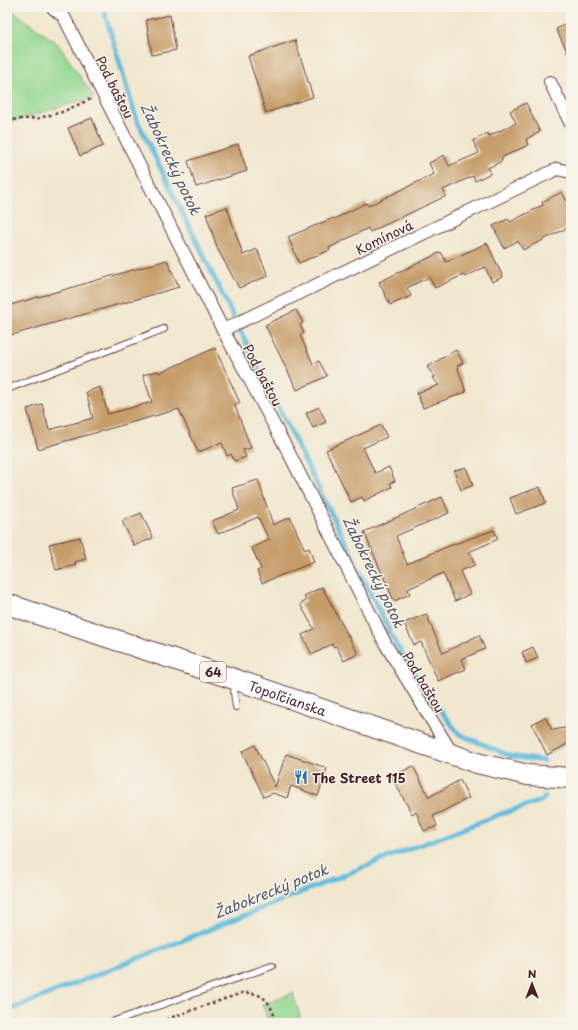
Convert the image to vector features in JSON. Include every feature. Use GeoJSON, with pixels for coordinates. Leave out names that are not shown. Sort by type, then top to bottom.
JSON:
{"type":"FeatureCollection","features":[{"type":"Feature","properties":{"kind":"main road","name":"Topoľčianska"},"geometry":{"type":"LineString","coordinates":[[7,604],[237,680],[453,755],[505,770],[534,776],[571,778]]}},
{"type":"Feature","properties":{"kind":"street","name":"Pod baštou"},"geometry":{"type":"LineString","coordinates":[[52,7],[64,17],[223,330],[289,453],[386,645],[453,755]]}},
{"type":"Feature","properties":{"kind":"street"},"geometry":{"type":"LineString","coordinates":[[550,82],[571,124]]}},
{"type":"Feature","properties":{"kind":"street","name":"Komínová"},"geometry":{"type":"LineString","coordinates":[[223,330],[556,169],[571,172]]}},
{"type":"Feature","properties":{"kind":"lane"},"geometry":{"type":"LineString","coordinates":[[7,388],[164,329]]}},
{"type":"Feature","properties":{"kind":"lane"},"geometry":{"type":"LineString","coordinates":[[236,707],[234,692],[237,680]]}},
{"type":"Feature","properties":{"kind":"lane"},"geometry":{"type":"LineString","coordinates":[[108,1023],[120,1021],[272,966]]}},
{"type":"Feature","properties":{"kind":"path"},"geometry":{"type":"LineString","coordinates":[[7,120],[39,118],[62,112],[103,94]]}},
{"type":"Feature","properties":{"kind":"path"},"geometry":{"type":"LineString","coordinates":[[156,1023],[242,993],[253,993],[260,995],[267,1000],[277,1023]]}},
{"type":"Feature","properties":{"kind":"green space"},"geometry":{"type":"Polygon","coordinates":[[[7,7],[58,44],[94,97],[7,123],[7,7]]]}},
{"type":"Feature","properties":{"kind":"green space"},"geometry":{"type":"Polygon","coordinates":[[[293,993],[302,1023],[269,1023],[262,1005],[293,993]]]}},
{"type":"Feature","properties":{"kind":"building"},"geometry":{"type":"Polygon","coordinates":[[[170,15],[176,50],[152,55],[146,20],[170,15]]]}},
{"type":"Feature","properties":{"kind":"building"},"geometry":{"type":"Polygon","coordinates":[[[571,22],[571,59],[556,29],[571,22]]]}},
{"type":"Feature","properties":{"kind":"building"},"geometry":{"type":"Polygon","coordinates":[[[295,40],[313,97],[266,113],[248,56],[295,40]]]}},
{"type":"Feature","properties":{"kind":"building"},"geometry":{"type":"Polygon","coordinates":[[[526,103],[540,132],[526,139],[528,145],[501,158],[502,161],[488,168],[491,173],[475,181],[473,176],[443,190],[446,196],[370,232],[368,228],[329,248],[330,250],[299,263],[288,237],[333,218],[334,219],[366,203],[368,206],[434,174],[429,163],[444,155],[449,166],[479,153],[473,141],[488,133],[489,136],[516,123],[510,111],[526,103]]]}},
{"type":"Feature","properties":{"kind":"building"},"geometry":{"type":"Polygon","coordinates":[[[92,118],[103,146],[80,156],[68,128],[92,118]]]}},
{"type":"Feature","properties":{"kind":"building"},"geometry":{"type":"Polygon","coordinates":[[[238,144],[247,171],[196,187],[188,161],[238,144]]]}},
{"type":"Feature","properties":{"kind":"building"},"geometry":{"type":"Polygon","coordinates":[[[562,192],[571,210],[571,226],[523,250],[518,241],[504,248],[493,226],[508,219],[510,222],[543,205],[542,202],[562,192]]]}},
{"type":"Feature","properties":{"kind":"building"},"geometry":{"type":"Polygon","coordinates":[[[227,207],[243,255],[257,249],[268,276],[239,288],[218,250],[206,214],[227,207]]]}},
{"type":"Feature","properties":{"kind":"building"},"geometry":{"type":"Polygon","coordinates":[[[487,243],[503,277],[492,282],[485,267],[465,277],[463,275],[435,288],[429,277],[407,288],[411,296],[390,305],[379,282],[441,252],[446,262],[487,243]]]}},
{"type":"Feature","properties":{"kind":"building"},"geometry":{"type":"Polygon","coordinates":[[[167,260],[179,287],[12,335],[7,316],[7,306],[167,260]]]}},
{"type":"Feature","properties":{"kind":"building"},"geometry":{"type":"Polygon","coordinates":[[[296,310],[303,323],[300,325],[304,333],[300,335],[313,364],[319,361],[327,376],[297,390],[265,325],[296,310]]]}},
{"type":"Feature","properties":{"kind":"building"},"geometry":{"type":"Polygon","coordinates":[[[215,348],[240,403],[235,406],[251,448],[243,450],[246,457],[234,461],[231,454],[227,456],[222,443],[198,452],[179,409],[38,449],[27,409],[42,404],[49,430],[93,418],[86,392],[100,387],[108,414],[152,402],[143,375],[158,371],[159,373],[215,348]]]}},
{"type":"Feature","properties":{"kind":"building"},"geometry":{"type":"Polygon","coordinates":[[[456,350],[463,363],[457,366],[466,392],[423,408],[417,393],[439,385],[427,367],[456,350]]]}},
{"type":"Feature","properties":{"kind":"building"},"geometry":{"type":"Polygon","coordinates":[[[319,407],[326,422],[313,428],[306,413],[319,407]]]}},
{"type":"Feature","properties":{"kind":"building"},"geometry":{"type":"Polygon","coordinates":[[[381,425],[387,437],[363,448],[375,473],[389,467],[395,481],[390,483],[392,487],[364,501],[362,497],[351,502],[326,450],[381,425]]]}},
{"type":"Feature","properties":{"kind":"building"},"geometry":{"type":"Polygon","coordinates":[[[466,467],[473,485],[461,490],[454,471],[466,467]]]}},
{"type":"Feature","properties":{"kind":"building"},"geometry":{"type":"Polygon","coordinates":[[[258,480],[273,525],[290,517],[305,550],[309,548],[314,562],[262,583],[257,571],[261,569],[252,548],[269,540],[258,517],[218,534],[212,521],[239,510],[232,488],[258,480]]]}},
{"type":"Feature","properties":{"kind":"building"},"geometry":{"type":"Polygon","coordinates":[[[540,487],[546,503],[516,514],[510,498],[540,487]]]}},
{"type":"Feature","properties":{"kind":"building"},"geometry":{"type":"Polygon","coordinates":[[[442,497],[449,513],[396,536],[407,564],[449,546],[494,530],[498,539],[469,552],[475,565],[460,571],[470,594],[455,601],[443,573],[408,589],[410,594],[394,601],[364,532],[442,497]]]}},
{"type":"Feature","properties":{"kind":"building"},"geometry":{"type":"Polygon","coordinates":[[[141,513],[153,538],[134,546],[122,521],[141,513]]]}},
{"type":"Feature","properties":{"kind":"building"},"geometry":{"type":"Polygon","coordinates":[[[80,537],[86,559],[75,562],[76,565],[56,570],[49,544],[80,537]]]}},
{"type":"Feature","properties":{"kind":"building"},"geometry":{"type":"Polygon","coordinates":[[[322,587],[358,654],[344,661],[336,646],[333,647],[332,644],[312,655],[302,635],[314,629],[300,604],[306,601],[304,596],[322,587]]]}},
{"type":"Feature","properties":{"kind":"building"},"geometry":{"type":"Polygon","coordinates":[[[426,614],[443,653],[479,635],[485,649],[462,659],[466,669],[438,681],[421,642],[414,645],[404,623],[426,614]]]}},
{"type":"Feature","properties":{"kind":"building"},"geometry":{"type":"Polygon","coordinates":[[[533,647],[538,658],[526,663],[522,652],[533,647]]]}},
{"type":"Feature","properties":{"kind":"building"},"geometry":{"type":"Polygon","coordinates":[[[545,717],[552,730],[571,727],[571,742],[547,755],[532,724],[545,717]]]}},
{"type":"Feature","properties":{"kind":"building","name":"The Street 115"},"geometry":{"type":"Polygon","coordinates":[[[255,745],[275,787],[286,754],[327,768],[318,796],[291,786],[287,798],[273,793],[264,797],[242,752],[255,745]]]}},
{"type":"Feature","properties":{"kind":"building"},"geometry":{"type":"Polygon","coordinates":[[[413,766],[429,797],[460,780],[469,798],[433,816],[437,826],[424,831],[416,812],[412,814],[392,777],[413,766]]]}},
{"type":"Feature","properties":{"kind":"waterway","name":"Žabokrecký potok"},"geometry":{"type":"LineString","coordinates":[[103,7],[136,118],[233,316]]}},
{"type":"Feature","properties":{"kind":"waterway","name":"Žabokrecký potok"},"geometry":{"type":"LineString","coordinates":[[241,332],[396,644],[426,692],[459,734],[510,756],[544,761]]}},
{"type":"Feature","properties":{"kind":"waterway","name":"Žabokrecký potok"},"geometry":{"type":"LineString","coordinates":[[7,1011],[389,857],[501,814],[541,801],[545,797]]}},
{"type":"Feature","properties":{"kind":"place","name":"The Street 115"},"geometry":{"type":"Point","coordinates":[301,777]}}]}
